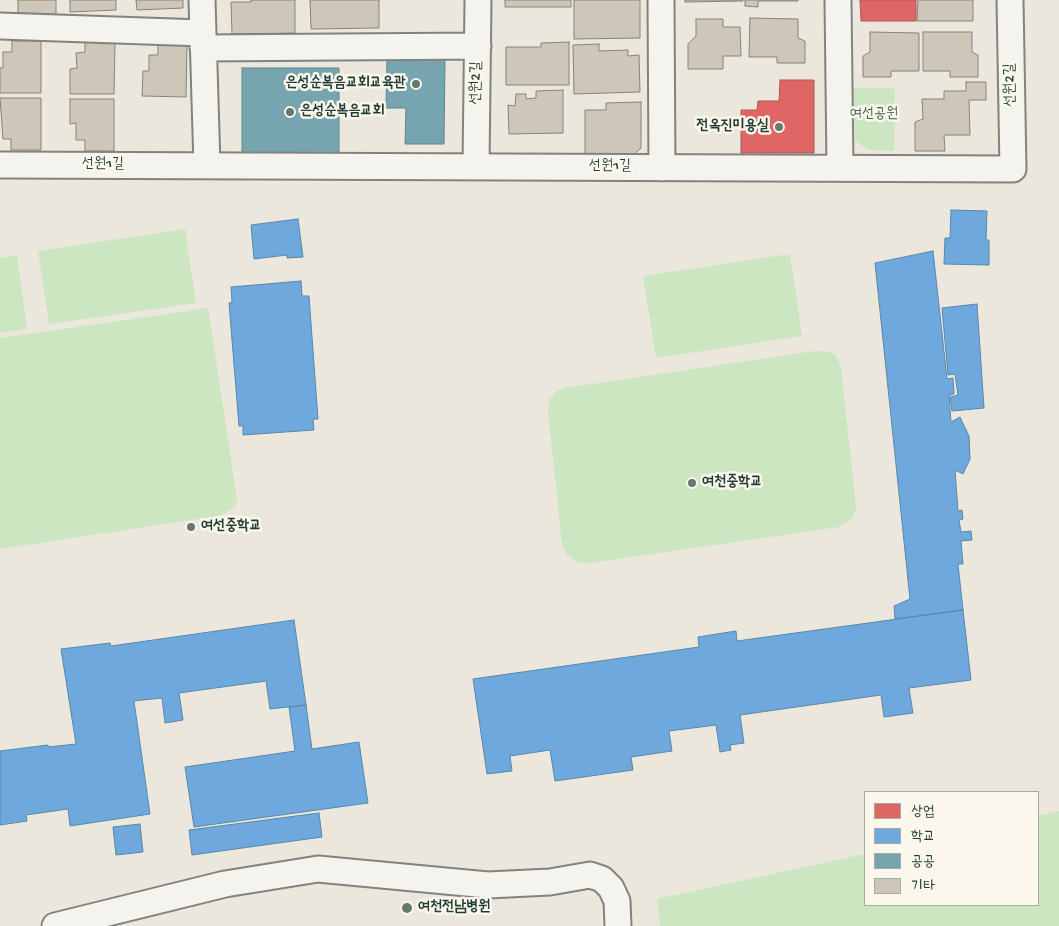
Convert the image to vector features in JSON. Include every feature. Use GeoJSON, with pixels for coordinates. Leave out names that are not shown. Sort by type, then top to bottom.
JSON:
{"type":"FeatureCollection","features":[{"type":"Feature","properties":{"kind":"street"},"geometry":{"type":"LineString","coordinates":[[202,0],[207,166]]}},
{"type":"Feature","properties":{"kind":"street","name":"선원2길"},"geometry":{"type":"LineString","coordinates":[[476,167],[478,0]]}},
{"type":"Feature","properties":{"kind":"street"},"geometry":{"type":"LineString","coordinates":[[661,0],[662,168]]}},
{"type":"Feature","properties":{"kind":"street"},"geometry":{"type":"LineString","coordinates":[[838,0],[840,168]]}},
{"type":"Feature","properties":{"kind":"street","name":"선원2길"},"geometry":{"type":"LineString","coordinates":[[1010,0],[1012,169]]}},
{"type":"Feature","properties":{"kind":"street"},"geometry":{"type":"LineString","coordinates":[[0,26],[203,40],[478,46]]}},
{"type":"Feature","properties":{"kind":"street","name":"선원1길"},"geometry":{"type":"LineString","coordinates":[[0,165],[1012,169]]}},
{"type":"Feature","properties":{"kind":"street"},"geometry":{"type":"LineString","coordinates":[[56,926],[225,884],[318,869],[488,885],[550,882],[590,875],[602,879],[611,888],[617,902],[618,926]]}},
{"type":"Feature","properties":{"kind":"green space","name":"여선공원"},"geometry":{"type":"Polygon","coordinates":[[[853,88],[895,88],[894,151],[869,150],[855,141],[853,88]]]}},
{"type":"Feature","properties":{"kind":"green space"},"geometry":{"type":"Polygon","coordinates":[[[185,229],[196,303],[49,324],[38,251],[185,229]]]}},
{"type":"Feature","properties":{"kind":"green space"},"geometry":{"type":"Polygon","coordinates":[[[790,254],[802,336],[656,358],[643,276],[790,254]]]}},
{"type":"Feature","properties":{"kind":"green space"},"geometry":{"type":"Polygon","coordinates":[[[17,255],[27,329],[0,333],[0,258],[17,255]]]}},
{"type":"Feature","properties":{"kind":"green space"},"geometry":{"type":"Polygon","coordinates":[[[208,308],[237,499],[235,506],[222,515],[0,549],[0,338],[208,308]]]}},
{"type":"Feature","properties":{"kind":"green space"},"geometry":{"type":"Polygon","coordinates":[[[815,351],[830,352],[835,355],[841,366],[856,508],[853,517],[847,523],[839,527],[590,563],[577,562],[567,555],[562,545],[548,411],[549,400],[557,391],[565,388],[815,351]]]}},
{"type":"Feature","properties":{"kind":"green space"},"geometry":{"type":"Polygon","coordinates":[[[1059,811],[1059,926],[660,926],[657,899],[864,854],[864,906],[1039,906],[1039,816],[1059,811]]]}},
{"type":"Feature","properties":{"kind":"building: 상업"},"geometry":{"type":"Polygon","coordinates":[[[860,0],[916,0],[916,21],[861,21],[860,0]]]}},
{"type":"Feature","properties":{"kind":"building: 상업"},"geometry":{"type":"Polygon","coordinates":[[[780,80],[814,80],[814,153],[741,153],[741,110],[757,110],[758,101],[779,101],[780,80]]]}},
{"type":"Feature","properties":{"kind":"building: 학교"},"geometry":{"type":"Polygon","coordinates":[[[951,210],[987,211],[986,240],[989,240],[989,265],[944,264],[945,238],[950,238],[951,210]]]}},
{"type":"Feature","properties":{"kind":"building: 학교"},"geometry":{"type":"Polygon","coordinates":[[[298,219],[303,257],[287,258],[287,255],[254,259],[251,225],[298,219]]]}},
{"type":"Feature","properties":{"kind":"building: 학교"},"geometry":{"type":"Polygon","coordinates":[[[933,251],[947,379],[953,378],[954,394],[949,395],[951,422],[960,417],[969,436],[970,459],[963,474],[955,470],[958,511],[962,510],[963,519],[959,520],[961,532],[971,531],[972,540],[961,541],[963,564],[958,564],[963,610],[895,619],[894,606],[910,599],[875,263],[933,251]]]}},
{"type":"Feature","properties":{"kind":"building: 학교"},"geometry":{"type":"Polygon","coordinates":[[[301,281],[302,296],[309,296],[318,419],[313,419],[314,430],[243,435],[243,426],[239,426],[229,303],[232,302],[231,287],[301,281]]]}},
{"type":"Feature","properties":{"kind":"building: 학교"},"geometry":{"type":"Polygon","coordinates":[[[977,304],[984,408],[952,411],[950,397],[958,395],[955,374],[948,375],[942,308],[977,304]]]}},
{"type":"Feature","properties":{"kind":"building: 학교"},"geometry":{"type":"Polygon","coordinates":[[[963,610],[971,680],[909,688],[913,713],[884,717],[881,695],[740,715],[744,743],[730,745],[731,750],[720,752],[716,725],[669,731],[672,751],[631,757],[633,770],[555,781],[550,750],[510,756],[512,771],[487,774],[473,679],[699,647],[698,637],[736,631],[737,641],[963,610]]]}},
{"type":"Feature","properties":{"kind":"building: 학교"},"geometry":{"type":"Polygon","coordinates":[[[294,620],[306,705],[270,709],[266,681],[179,693],[183,720],[165,723],[162,698],[134,701],[150,814],[70,826],[68,809],[26,815],[27,821],[0,825],[0,751],[48,745],[48,747],[76,744],[61,649],[110,643],[111,646],[294,620]]]}},
{"type":"Feature","properties":{"kind":"building: 학교"},"geometry":{"type":"Polygon","coordinates":[[[306,705],[312,749],[359,742],[368,803],[194,827],[185,767],[295,751],[289,707],[306,705]]]}},
{"type":"Feature","properties":{"kind":"building: 학교"},"geometry":{"type":"Polygon","coordinates":[[[319,813],[322,837],[192,855],[189,830],[319,813]]]}},
{"type":"Feature","properties":{"kind":"building: 학교"},"geometry":{"type":"Polygon","coordinates":[[[140,824],[143,852],[116,855],[113,827],[140,824]]]}},
{"type":"Feature","properties":{"kind":"building: 공공","name":"은성순복음교회교육관"},"geometry":{"type":"Polygon","coordinates":[[[387,59],[445,59],[444,144],[405,144],[406,108],[386,108],[387,59]]]}},
{"type":"Feature","properties":{"kind":"building: 공공","name":"은성순복음교회"},"geometry":{"type":"Polygon","coordinates":[[[242,68],[339,68],[339,156],[242,156],[242,68]]]}},
{"type":"Feature","properties":{"kind":"building: 기타"},"geometry":{"type":"Polygon","coordinates":[[[18,0],[56,0],[56,14],[18,13],[18,0]]]}},
{"type":"Feature","properties":{"kind":"building: 기타"},"geometry":{"type":"Polygon","coordinates":[[[70,0],[116,0],[116,10],[70,12],[70,0]]]}},
{"type":"Feature","properties":{"kind":"building: 기타"},"geometry":{"type":"Polygon","coordinates":[[[136,0],[183,0],[183,8],[137,10],[136,0]]]}},
{"type":"Feature","properties":{"kind":"building: 기타"},"geometry":{"type":"Polygon","coordinates":[[[251,0],[295,0],[295,33],[232,34],[231,2],[251,2],[251,0]]]}},
{"type":"Feature","properties":{"kind":"building: 기타"},"geometry":{"type":"Polygon","coordinates":[[[310,0],[379,0],[379,28],[311,29],[310,0]]]}},
{"type":"Feature","properties":{"kind":"building: 기타"},"geometry":{"type":"Polygon","coordinates":[[[505,0],[571,0],[571,7],[505,7],[505,0]]]}},
{"type":"Feature","properties":{"kind":"building: 기타"},"geometry":{"type":"Polygon","coordinates":[[[574,0],[640,0],[640,38],[574,39],[574,0]]]}},
{"type":"Feature","properties":{"kind":"building: 기타"},"geometry":{"type":"Polygon","coordinates":[[[685,0],[743,0],[743,1],[685,2],[685,0]]]}},
{"type":"Feature","properties":{"kind":"building: 기타"},"geometry":{"type":"Polygon","coordinates":[[[745,0],[798,1],[758,1],[758,7],[745,6],[745,0]]]}},
{"type":"Feature","properties":{"kind":"building: 기타"},"geometry":{"type":"Polygon","coordinates":[[[918,0],[973,0],[973,21],[917,21],[918,0]]]}},
{"type":"Feature","properties":{"kind":"building: 기타"},"geometry":{"type":"Polygon","coordinates":[[[750,18],[798,19],[798,38],[805,41],[805,63],[777,63],[777,57],[749,57],[750,18]]]}},
{"type":"Feature","properties":{"kind":"building: 기타"},"geometry":{"type":"Polygon","coordinates":[[[696,19],[723,19],[723,27],[740,27],[741,56],[723,56],[723,69],[688,69],[688,44],[696,36],[696,19]]]}},
{"type":"Feature","properties":{"kind":"building: 기타"},"geometry":{"type":"Polygon","coordinates":[[[870,32],[919,33],[919,71],[891,71],[891,77],[863,77],[863,56],[870,52],[870,32]]]}},
{"type":"Feature","properties":{"kind":"building: 기타"},"geometry":{"type":"Polygon","coordinates":[[[923,32],[972,32],[972,52],[978,55],[978,77],[950,77],[950,71],[923,71],[923,32]]]}},
{"type":"Feature","properties":{"kind":"building: 기타"},"geometry":{"type":"Polygon","coordinates":[[[12,41],[41,41],[41,93],[0,93],[0,68],[3,68],[3,52],[12,52],[12,41]]]}},
{"type":"Feature","properties":{"kind":"building: 기타"},"geometry":{"type":"Polygon","coordinates":[[[85,42],[115,42],[114,94],[70,94],[70,69],[77,68],[76,53],[85,52],[85,42]]]}},
{"type":"Feature","properties":{"kind":"building: 기타"},"geometry":{"type":"Polygon","coordinates":[[[569,42],[569,85],[506,85],[506,47],[541,47],[541,43],[569,42]]]}},
{"type":"Feature","properties":{"kind":"building: 기타"},"geometry":{"type":"Polygon","coordinates":[[[158,44],[187,44],[186,97],[142,96],[143,71],[149,71],[149,55],[158,55],[158,44]]]}},
{"type":"Feature","properties":{"kind":"building: 기타"},"geometry":{"type":"Polygon","coordinates":[[[599,44],[599,51],[628,50],[628,56],[639,55],[640,92],[574,94],[573,45],[599,44]]]}},
{"type":"Feature","properties":{"kind":"building: 기타"},"geometry":{"type":"Polygon","coordinates":[[[966,82],[986,82],[986,100],[969,100],[970,135],[944,135],[945,151],[915,151],[915,122],[923,119],[922,99],[944,99],[944,91],[966,91],[966,82]]]}},
{"type":"Feature","properties":{"kind":"building: 기타"},"geometry":{"type":"Polygon","coordinates":[[[563,90],[563,133],[509,134],[508,105],[515,106],[516,94],[526,94],[526,99],[536,98],[536,91],[563,90]]]}},
{"type":"Feature","properties":{"kind":"building: 기타"},"geometry":{"type":"Polygon","coordinates":[[[0,98],[41,98],[41,150],[11,150],[11,139],[3,139],[0,98]]]}},
{"type":"Feature","properties":{"kind":"building: 기타"},"geometry":{"type":"Polygon","coordinates":[[[70,99],[114,99],[114,151],[85,151],[85,140],[76,140],[76,123],[70,124],[70,99]]]}},
{"type":"Feature","properties":{"kind":"building: 기타"},"geometry":{"type":"Polygon","coordinates":[[[641,102],[641,148],[630,158],[585,158],[585,110],[606,110],[606,103],[641,102]]]}},
{"type":"Feature","properties":{"kind":"place","name":"은성순복음교회교육관"},"geometry":{"type":"Point","coordinates":[416,84]}},
{"type":"Feature","properties":{"kind":"place","name":"은성순복음교회"},"geometry":{"type":"Point","coordinates":[290,112]}},
{"type":"Feature","properties":{"kind":"place","name":"전옥진미용실"},"geometry":{"type":"Point","coordinates":[779,127]}},
{"type":"Feature","properties":{"kind":"place","name":"여천중학교"},"geometry":{"type":"Point","coordinates":[692,483]}},
{"type":"Feature","properties":{"kind":"place","name":"여선중학교"},"geometry":{"type":"Point","coordinates":[191,527]}},
{"type":"Feature","properties":{"kind":"place","name":"여천전남병원"},"geometry":{"type":"Point","coordinates":[407,908]}}]}
